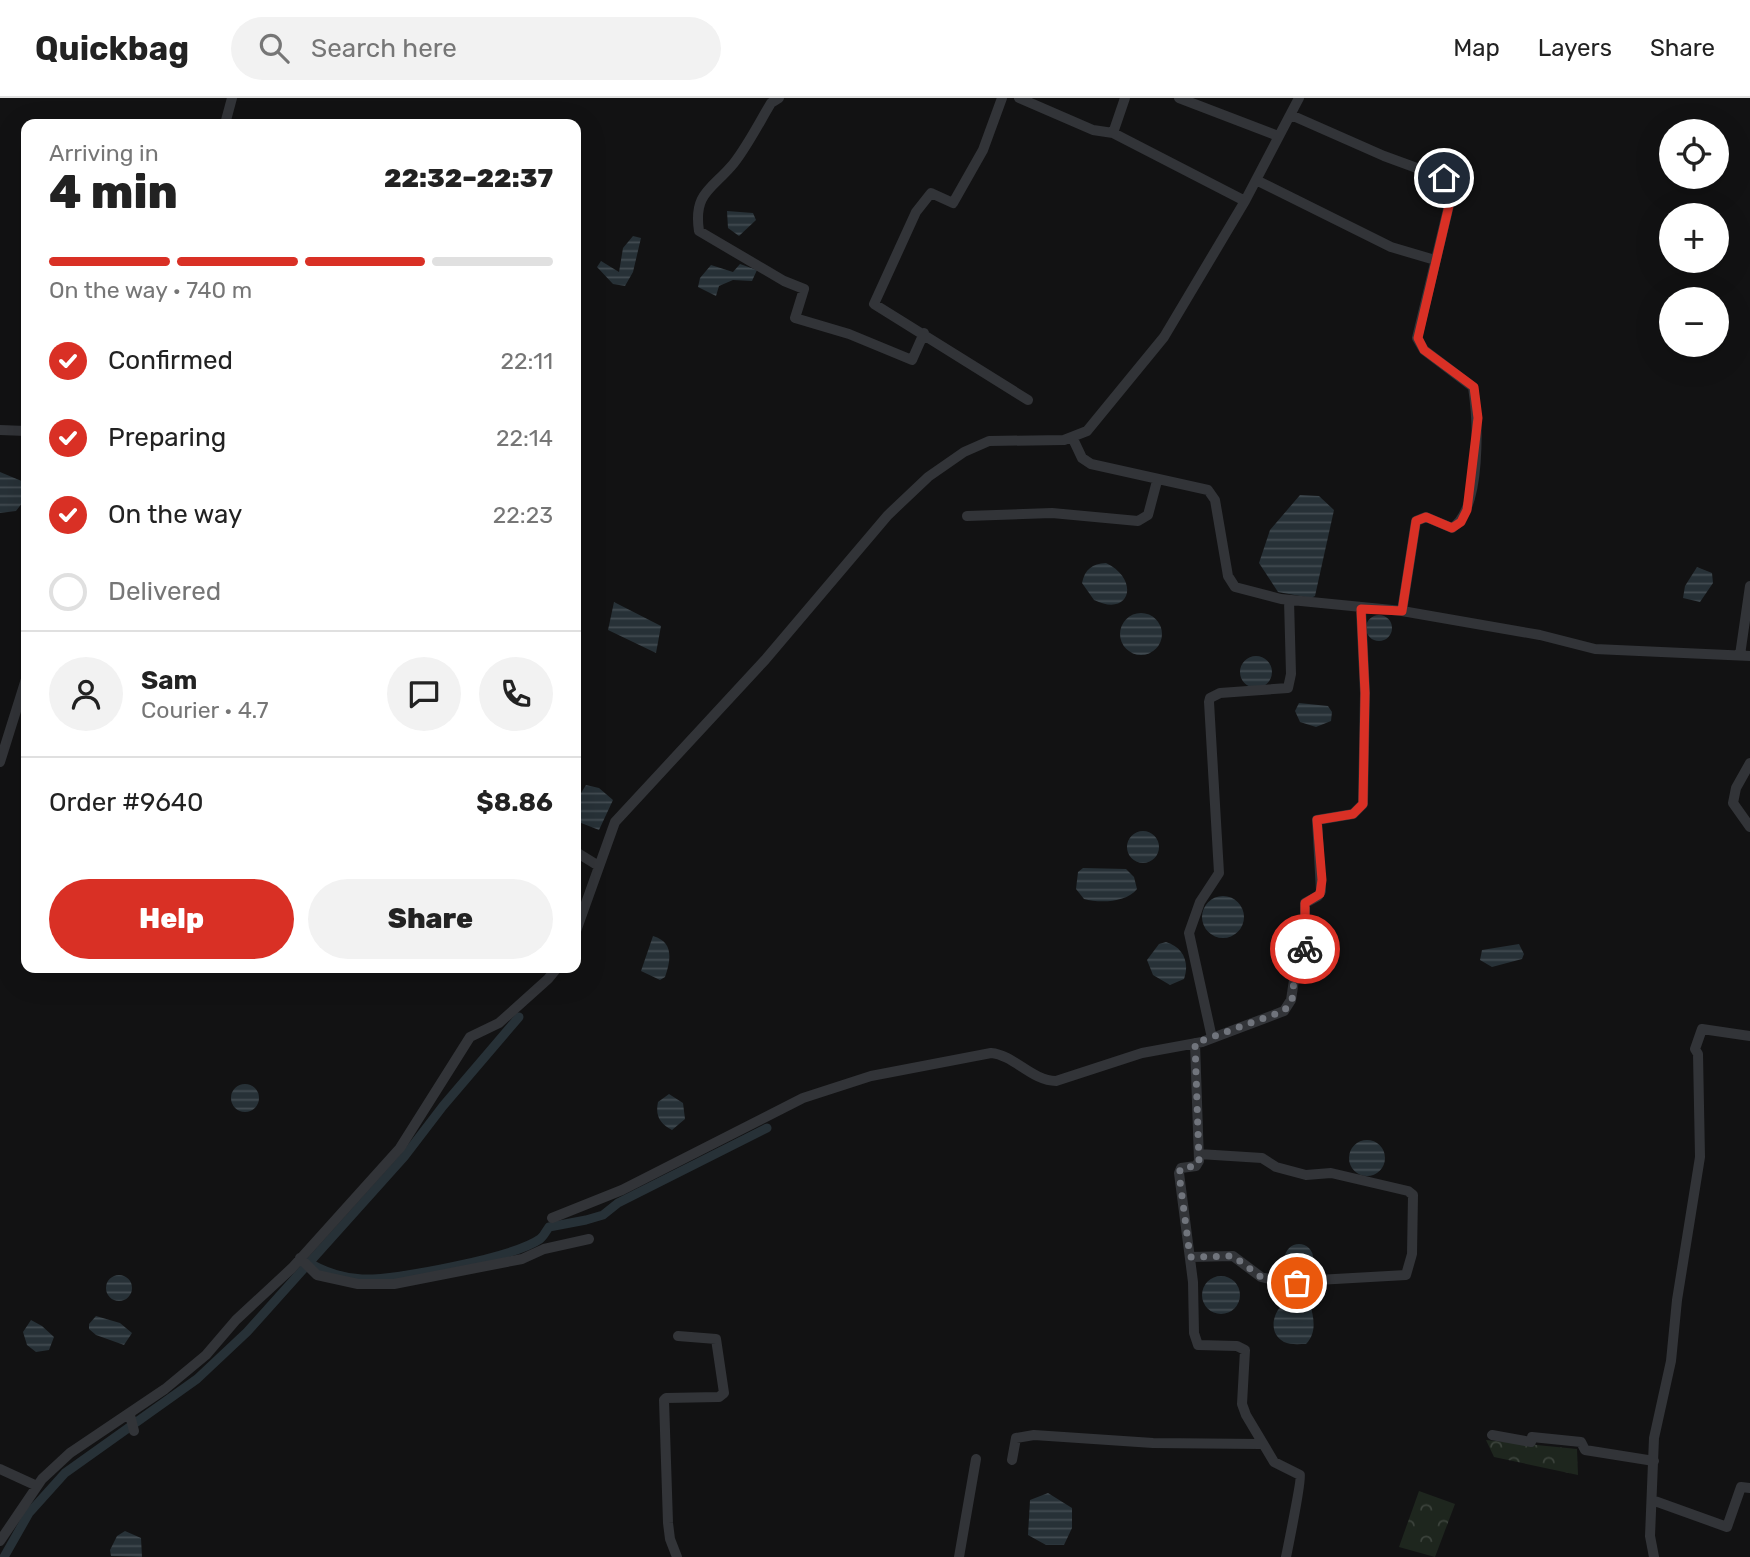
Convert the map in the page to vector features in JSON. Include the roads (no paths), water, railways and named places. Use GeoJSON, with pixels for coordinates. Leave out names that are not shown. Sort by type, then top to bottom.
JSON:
{"type":"FeatureCollection","features":[{"type":"Feature","properties":{"kind":"street"},"geometry":{"type":"LineString","coordinates":[[226,119],[232,98]]}},
{"type":"Feature","properties":{"kind":"street"},"geometry":{"type":"LineString","coordinates":[[779,98],[771,103],[733,164],[707,187],[696,213],[699,231],[784,281],[804,289],[795,318],[849,334],[912,360],[924,333]]}},
{"type":"Feature","properties":{"kind":"street"},"geometry":{"type":"LineString","coordinates":[[1002,98],[983,150],[953,203],[931,193],[916,212],[874,304],[1028,400]]}},
{"type":"Feature","properties":{"kind":"street"},"geometry":{"type":"LineString","coordinates":[[1019,98],[1093,130],[1113,133],[1245,201]]}},
{"type":"Feature","properties":{"kind":"street"},"geometry":{"type":"LineString","coordinates":[[1113,133],[1125,98]]}},
{"type":"Feature","properties":{"kind":"street"},"geometry":{"type":"LineString","coordinates":[[1179,98],[1278,136]]}},
{"type":"Feature","properties":{"kind":"street"},"geometry":{"type":"LineString","coordinates":[[581,915],[597,865],[615,822],[765,660],[888,515],[928,477],[964,452],[989,441],[1075,442],[1087,431],[1164,337],[1245,201],[1299,98]]}},
{"type":"Feature","properties":{"kind":"street"},"geometry":{"type":"LineString","coordinates":[[1291,115],[1384,156],[1444,178],[1451,197],[1418,338],[1424,350],[1474,387],[1478,418],[1473,475],[1467,510],[1461,522],[1452,528],[1426,517],[1416,521],[1402,611]]}},
{"type":"Feature","properties":{"kind":"street"},"geometry":{"type":"LineString","coordinates":[[1256,180],[1391,247],[1435,260]]}},
{"type":"Feature","properties":{"kind":"street"},"geometry":{"type":"LineString","coordinates":[[0,430],[21,431]]}},
{"type":"Feature","properties":{"kind":"street"},"geometry":{"type":"LineString","coordinates":[[1075,442],[1082,458],[1114,471],[1208,490],[1215,500],[1219,538],[1231,583],[1253,593],[1361,609],[1402,611],[1540,635],[1595,649],[1745,655],[1750,586]]}},
{"type":"Feature","properties":{"kind":"street"},"geometry":{"type":"LineString","coordinates":[[967,516],[1052,513],[1139,521],[1148,516],[1157,481]]}},
{"type":"Feature","properties":{"kind":"street"},"geometry":{"type":"LineString","coordinates":[[1212,1038],[1189,933],[1200,902],[1219,873],[1209,702],[1210,698],[1220,693],[1288,688],[1291,674],[1289,600]]}},
{"type":"Feature","properties":{"kind":"street"},"geometry":{"type":"LineString","coordinates":[[552,1218],[622,1190],[803,1098],[871,1076],[990,1053],[1004,1056],[1044,1079],[1056,1081],[1142,1053],[1212,1038],[1284,1011],[1292,1000],[1294,980],[1305,972],[1305,903],[1320,894],[1322,880],[1317,820],[1353,814],[1363,804],[1365,693],[1361,609]]}},
{"type":"Feature","properties":{"kind":"street"},"geometry":{"type":"LineString","coordinates":[[0,762],[21,696]]}},
{"type":"Feature","properties":{"kind":"street"},"geometry":{"type":"LineString","coordinates":[[1750,762],[1736,788],[1733,803],[1750,827]]}},
{"type":"Feature","properties":{"kind":"street"},"geometry":{"type":"LineString","coordinates":[[581,855],[597,865]]}},
{"type":"Feature","properties":{"kind":"street"},"geometry":{"type":"LineString","coordinates":[[0,1541],[37,1486],[70,1453],[130,1415],[206,1355],[300,1258],[400,1148],[470,1037],[499,1023],[553,973]]}},
{"type":"Feature","properties":{"kind":"street"},"geometry":{"type":"LineString","coordinates":[[1654,1557],[1650,1536],[1654,1438],[1671,1362],[1677,1300],[1700,1157],[1697,1042],[1702,1029],[1750,1036]]}},
{"type":"Feature","properties":{"kind":"street"},"geometry":{"type":"LineString","coordinates":[[1195,1043],[1199,1154],[1196,1166],[1181,1168],[1179,1173],[1190,1257],[1196,1342],[1199,1345],[1237,1346],[1245,1350],[1242,1404],[1260,1444],[1273,1462],[1296,1471],[1302,1478],[1291,1520],[1286,1557]]}},
{"type":"Feature","properties":{"kind":"street"},"geometry":{"type":"LineString","coordinates":[[1190,1257],[1233,1256],[1261,1277],[1297,1283],[1406,1275],[1412,1254],[1413,1195],[1408,1191],[1331,1173],[1307,1175],[1276,1167],[1262,1158],[1199,1154]]}},
{"type":"Feature","properties":{"kind":"street"},"geometry":{"type":"LineString","coordinates":[[300,1258],[317,1275],[358,1284],[394,1283],[522,1259],[544,1250],[589,1239]]}},
{"type":"Feature","properties":{"kind":"street"},"geometry":{"type":"LineString","coordinates":[[677,1557],[669,1531],[664,1401],[666,1398],[719,1397],[724,1393],[718,1342],[709,1336],[678,1336]]}},
{"type":"Feature","properties":{"kind":"street"},"geometry":{"type":"LineString","coordinates":[[130,1415],[134,1431]]}},
{"type":"Feature","properties":{"kind":"street"},"geometry":{"type":"LineString","coordinates":[[1492,1435],[1531,1442],[1532,1437],[1581,1442],[1585,1450],[1654,1461]]}},
{"type":"Feature","properties":{"kind":"street"},"geometry":{"type":"LineString","coordinates":[[1012,1460],[1016,1438],[1034,1436],[1165,1443],[1260,1444]]}},
{"type":"Feature","properties":{"kind":"street"},"geometry":{"type":"LineString","coordinates":[[959,1557],[976,1459]]}},
{"type":"Feature","properties":{"kind":"street"},"geometry":{"type":"LineString","coordinates":[[0,1469],[37,1486]]}},
{"type":"Feature","properties":{"kind":"street"},"geometry":{"type":"LineString","coordinates":[[1652,1500],[1727,1527],[1741,1488],[1750,1488]]}},
{"type":"Feature","properties":{"kind":"waterway"},"geometry":{"type":"LineString","coordinates":[[4,1557],[29,1513],[65,1473],[197,1379],[247,1332],[404,1157],[443,1106],[519,1017]]}},
{"type":"Feature","properties":{"kind":"waterway"},"geometry":{"type":"LineString","coordinates":[[311,1264],[342,1276],[378,1279],[454,1266],[506,1253],[540,1239],[549,1227],[603,1215],[618,1203],[767,1128]]}}]}
